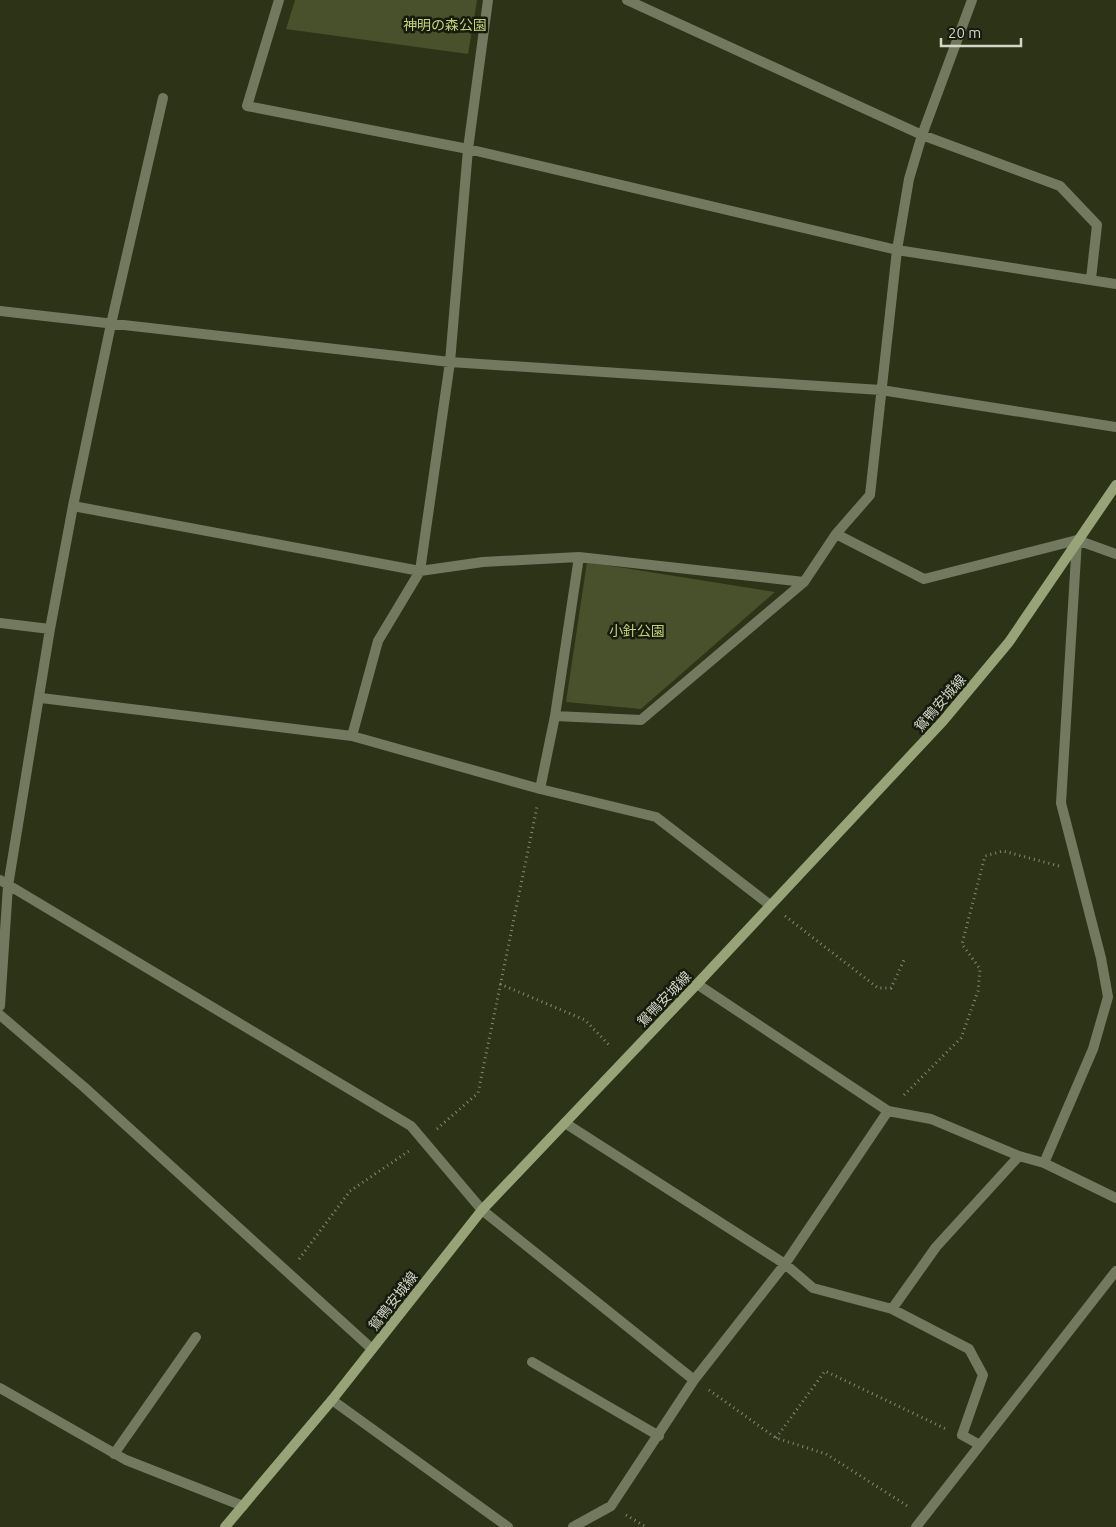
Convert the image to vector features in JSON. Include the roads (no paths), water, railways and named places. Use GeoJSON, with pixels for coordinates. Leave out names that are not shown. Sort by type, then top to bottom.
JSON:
{"type":"FeatureCollection","features":[{"type":"Feature","properties":{"kind":"main road","name":"鴛鴨安城線"},"geometry":{"type":"LineString","coordinates":[[226,1527],[332,1400],[482,1210],[697,984],[955,707],[1009,642],[1116,485]]}},
{"type":"Feature","properties":{"kind":"street"},"geometry":{"type":"LineString","coordinates":[[279,0],[247,106],[468,149],[897,250],[1116,284]]}},
{"type":"Feature","properties":{"kind":"street"},"geometry":{"type":"LineString","coordinates":[[352,736],[378,641],[420,571],[450,362],[468,149],[488,0]]}},
{"type":"Feature","properties":{"kind":"street"},"geometry":{"type":"LineString","coordinates":[[627,0],[922,135],[1060,186],[1097,225],[1091,279]]}},
{"type":"Feature","properties":{"kind":"street"},"geometry":{"type":"LineString","coordinates":[[554,716],[641,720],[804,582],[836,534],[870,495],[897,250],[909,179],[922,135],[972,0]]}},
{"type":"Feature","properties":{"kind":"street"},"geometry":{"type":"LineString","coordinates":[[0,1006],[4,883],[41,698],[50,629],[73,506],[111,324],[163,98]]}},
{"type":"Feature","properties":{"kind":"street"},"geometry":{"type":"LineString","coordinates":[[0,311],[450,362],[881,390],[1116,427]]}},
{"type":"Feature","properties":{"kind":"street"},"geometry":{"type":"LineString","coordinates":[[73,506],[420,571],[483,562],[580,557],[804,582]]}},
{"type":"Feature","properties":{"kind":"street"},"geometry":{"type":"LineString","coordinates":[[836,534],[924,579],[1077,540],[1116,554]]}},
{"type":"Feature","properties":{"kind":"street"},"geometry":{"type":"LineString","coordinates":[[1044,1163],[1093,1049],[1108,997],[1101,958],[1060,803],[1077,540]]}},
{"type":"Feature","properties":{"kind":"street"},"geometry":{"type":"LineString","coordinates":[[540,789],[580,557]]}},
{"type":"Feature","properties":{"kind":"street"},"geometry":{"type":"LineString","coordinates":[[0,622],[50,629]]}},
{"type":"Feature","properties":{"kind":"street"},"geometry":{"type":"LineString","coordinates":[[41,698],[352,736],[540,789],[656,818],[770,905]]}},
{"type":"Feature","properties":{"kind":"street"},"geometry":{"type":"LineString","coordinates":[[4,883],[410,1126],[482,1210],[694,1380]]}},
{"type":"Feature","properties":{"kind":"street"},"geometry":{"type":"LineString","coordinates":[[697,984],[888,1111],[931,1119],[1019,1156],[1044,1163],[1116,1198]]}},
{"type":"Feature","properties":{"kind":"street"},"geometry":{"type":"LineString","coordinates":[[0,1015],[84,1087],[372,1349]]}},
{"type":"Feature","properties":{"kind":"street"},"geometry":{"type":"LineString","coordinates":[[573,1527],[611,1506],[659,1436],[694,1380],[785,1264],[888,1111]]}},
{"type":"Feature","properties":{"kind":"street"},"geometry":{"type":"LineString","coordinates":[[565,1123],[785,1264],[813,1288],[892,1309],[969,1349],[983,1375],[962,1434],[980,1445]]}},
{"type":"Feature","properties":{"kind":"street"},"geometry":{"type":"LineString","coordinates":[[892,1309],[936,1247],[1019,1156]]}},
{"type":"Feature","properties":{"kind":"street"},"geometry":{"type":"LineString","coordinates":[[916,1527],[1116,1270]]}},
{"type":"Feature","properties":{"kind":"street"},"geometry":{"type":"LineString","coordinates":[[114,1454],[196,1337]]}},
{"type":"Feature","properties":{"kind":"street"},"geometry":{"type":"LineString","coordinates":[[532,1362],[659,1436]]}},
{"type":"Feature","properties":{"kind":"street"},"geometry":{"type":"LineString","coordinates":[[0,1388],[114,1454],[243,1506]]}},
{"type":"Feature","properties":{"kind":"street"},"geometry":{"type":"LineString","coordinates":[[332,1400],[508,1527]]}},
{"type":"Feature","properties":{"kind":"park label","name":"神明の森公園"},"geometry":{"type":"Point","coordinates":[445,25]}},
{"type":"Feature","properties":{"kind":"park label","name":"小針公園"},"geometry":{"type":"Point","coordinates":[637,631]}}]}
